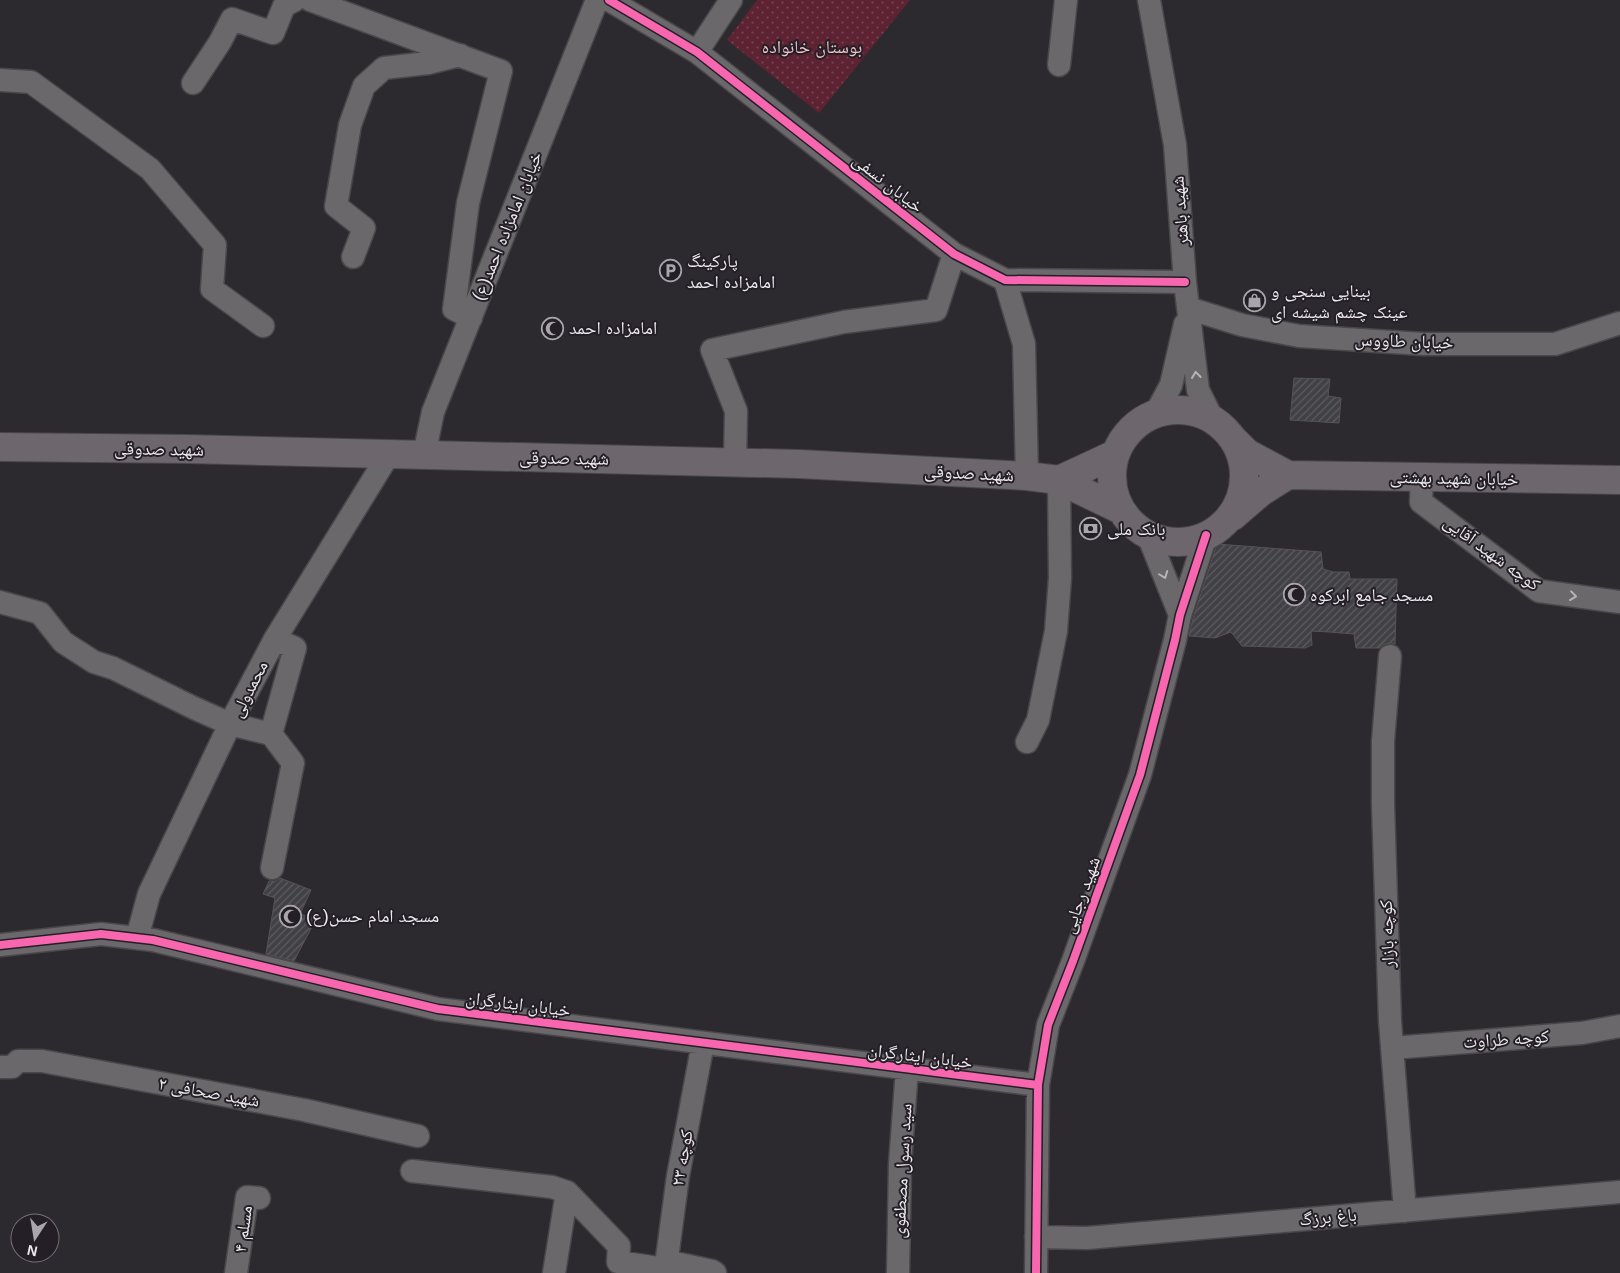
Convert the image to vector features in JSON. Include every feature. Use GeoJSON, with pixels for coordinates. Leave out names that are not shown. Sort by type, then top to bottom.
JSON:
{"type":"FeatureCollection","features":[{"type":"Feature","properties":{"kind":"main road"},"geometry":{"type":"LineString","coordinates":[[1176,410],[1195,412],[1221,426],[1247,453],[1288,475],[1261,492],[1215,529],[1187,541],[1168,541],[1148,535],[1133,524],[1121,510],[1114,492],[1112,473],[1115,454],[1124,436],[1138,422],[1156,413],[1176,410]]}},
{"type":"Feature","properties":{"kind":"main road"},"geometry":{"type":"LineString","coordinates":[[1215,529],[1236,507],[1242,488],[1244,469],[1238,450],[1221,426]]}},
{"type":"Feature","properties":{"kind":"main road","name":"شهید صدوقی"},"geometry":{"type":"LineString","coordinates":[[0,446],[735,462],[1027,476],[1059,480],[1121,510]]}},
{"type":"Feature","properties":{"kind":"main road"},"geometry":{"type":"LineString","coordinates":[[1059,480],[1115,454]]}},
{"type":"Feature","properties":{"kind":"main road","name":"خیابان شهید بهشتی"},"geometry":{"type":"LineString","coordinates":[[1288,475],[1620,480]]}},
{"type":"Feature","properties":{"kind":"street"},"geometry":{"type":"LineString","coordinates":[[193,84],[220,42],[232,19],[273,33],[284,6],[295,0]]}},
{"type":"Feature","properties":{"kind":"street"},"geometry":{"type":"LineString","coordinates":[[310,0],[502,71],[468,203],[454,309],[471,318]]}},
{"type":"Feature","properties":{"kind":"street","name":"خیابان امامزاده احمد(ع)"},"geometry":{"type":"LineString","coordinates":[[424,455],[433,412],[597,0]]}},
{"type":"Feature","properties":{"kind":"street","name":"خیابان نسفی"},"geometry":{"type":"LineString","coordinates":[[609,0],[697,52],[954,254],[1005,280],[1185,282]]}},
{"type":"Feature","properties":{"kind":"street"},"geometry":{"type":"LineString","coordinates":[[697,52],[731,0]]}},
{"type":"Feature","properties":{"kind":"street"},"geometry":{"type":"LineString","coordinates":[[1059,65],[1066,0]]}},
{"type":"Feature","properties":{"kind":"street","name":"شهید باهنر"},"geometry":{"type":"LineString","coordinates":[[1148,0],[1175,145],[1185,282],[1198,390],[1221,426]]}},
{"type":"Feature","properties":{"kind":"street"},"geometry":{"type":"LineString","coordinates":[[353,257],[364,228],[336,206],[350,125],[364,86],[384,68],[428,63],[460,55]]}},
{"type":"Feature","properties":{"kind":"street"},"geometry":{"type":"LineString","coordinates":[[0,80],[31,82],[150,169],[215,245],[212,289],[263,326]]}},
{"type":"Feature","properties":{"kind":"street"},"geometry":{"type":"LineString","coordinates":[[735,462],[736,411],[712,350],[844,322],[936,310],[954,254]]}},
{"type":"Feature","properties":{"kind":"street"},"geometry":{"type":"LineString","coordinates":[[1005,280],[1024,344],[1027,476]]}},
{"type":"Feature","properties":{"kind":"street"},"geometry":{"type":"LineString","coordinates":[[1156,413],[1171,385],[1188,308]]}},
{"type":"Feature","properties":{"kind":"street","name":"خیابان طاووس"},"geometry":{"type":"LineString","coordinates":[[1188,308],[1242,325],[1299,336],[1423,344],[1555,344],[1620,323]]}},
{"type":"Feature","properties":{"kind":"street","name":"محمدولی"},"geometry":{"type":"LineString","coordinates":[[137,938],[149,894],[230,724],[274,639],[389,454]]}},
{"type":"Feature","properties":{"kind":"street","name":"کوچه شهید آقایی"},"geometry":{"type":"LineString","coordinates":[[1422,477],[1421,502],[1539,591],[1620,602]]}},
{"type":"Feature","properties":{"kind":"street"},"geometry":{"type":"LineString","coordinates":[[1027,742],[1038,720],[1056,632],[1060,578],[1059,480]]}},
{"type":"Feature","properties":{"kind":"street","name":"شهید رجایی"},"geometry":{"type":"LineString","coordinates":[[1036,1273],[1038,1085],[1048,1025],[1140,775],[1180,615],[1215,529]]}},
{"type":"Feature","properties":{"kind":"street"},"geometry":{"type":"LineString","coordinates":[[1148,535],[1180,615]]}},
{"type":"Feature","properties":{"kind":"street"},"geometry":{"type":"LineString","coordinates":[[0,602],[40,613],[62,642],[94,662],[113,668],[230,724],[271,734],[293,763],[272,868]]}},
{"type":"Feature","properties":{"kind":"street"},"geometry":{"type":"LineString","coordinates":[[271,734],[295,648],[274,639]]}},
{"type":"Feature","properties":{"kind":"street","name":"کوچه بازار"},"geometry":{"type":"LineString","coordinates":[[1390,656],[1383,742],[1383,804],[1392,1048],[1405,1211]]}},
{"type":"Feature","properties":{"kind":"street","name":"خیابان ایثارگران"},"geometry":{"type":"LineString","coordinates":[[0,945],[101,934],[153,940],[438,1009],[1038,1085]]}},
{"type":"Feature","properties":{"kind":"street","name":"کوچه طراوت"},"geometry":{"type":"LineString","coordinates":[[1392,1048],[1582,1034],[1620,1026]]}},
{"type":"Feature","properties":{"kind":"street","name":"کوچه ۲۳"},"geometry":{"type":"LineString","coordinates":[[665,1268],[678,1176],[703,1043]]}},
{"type":"Feature","properties":{"kind":"street","name":"شهید صحافی ۲"},"geometry":{"type":"LineString","coordinates":[[0,1067],[12,1067],[18,1061],[42,1061],[304,1110],[418,1136]]}},
{"type":"Feature","properties":{"kind":"street","name":"سید رسول مصطفوی"},"geometry":{"type":"LineString","coordinates":[[898,1273],[900,1164],[908,1069]]}},
{"type":"Feature","properties":{"kind":"street"},"geometry":{"type":"LineString","coordinates":[[412,1171],[552,1187],[567,1192],[619,1246],[618,1262],[712,1271],[715,1273]]}},
{"type":"Feature","properties":{"kind":"street"},"geometry":{"type":"LineString","coordinates":[[554,1273],[567,1192]]}},
{"type":"Feature","properties":{"kind":"street","name":"باغ برزگ"},"geometry":{"type":"LineString","coordinates":[[1036,1237],[1087,1238],[1620,1192]]}},
{"type":"Feature","properties":{"kind":"street","name":"مسلم ۴"},"geometry":{"type":"LineString","coordinates":[[236,1273],[247,1197],[259,1198]]}},
{"type":"Feature","properties":{"kind":"green space","name":"بوستان خانواده"},"geometry":{"type":"Polygon","coordinates":[[[757,0],[910,0],[819,113],[727,40],[757,0]]]}},
{"type":"Feature","properties":{"kind":"building"},"geometry":{"type":"Polygon","coordinates":[[[1294,378],[1330,379],[1328,396],[1341,398],[1339,423],[1290,420],[1294,378]]]}},
{"type":"Feature","properties":{"kind":"building","name":"مسجد جامع ابرکوه"},"geometry":{"type":"Polygon","coordinates":[[[1217,544],[1321,552],[1323,569],[1333,572],[1349,572],[1350,579],[1397,579],[1395,644],[1385,644],[1379,648],[1356,648],[1354,634],[1311,631],[1312,645],[1305,648],[1242,646],[1231,632],[1215,638],[1189,636],[1217,544]]]}},
{"type":"Feature","properties":{"kind":"building","name":"مسجد امام حسن(ع)"},"geometry":{"type":"Polygon","coordinates":[[[280,878],[311,890],[300,914],[316,919],[294,961],[266,954],[275,898],[263,894],[269,881],[276,881],[280,878]]]}},
{"type":"Feature","properties":{"kind":"cycle path"},"geometry":{"type":"LineString","coordinates":[[609,0],[697,52],[954,254],[1005,280],[1185,282]]}},
{"type":"Feature","properties":{"kind":"cycle path"},"geometry":{"type":"LineString","coordinates":[[1036,1273],[1038,1085],[1048,1025],[1140,775],[1180,615],[1206,535]]}},
{"type":"Feature","properties":{"kind":"cycle path"},"geometry":{"type":"LineString","coordinates":[[0,945],[101,934],[153,940],[438,1009],[1038,1085]]}},
{"type":"Feature","properties":{"kind":"place","name":"پارکینگ امامزاده احمد"},"geometry":{"type":"Point","coordinates":[671,271]}},
{"type":"Feature","properties":{"kind":"place","name":"بینایی سنجی و عینک چشم شیشه ای"},"geometry":{"type":"Point","coordinates":[1255,301]}},
{"type":"Feature","properties":{"kind":"place","name":"امامزاده احمد"},"geometry":{"type":"Point","coordinates":[553,328]}},
{"type":"Feature","properties":{"kind":"place","name":"بانک ملی"},"geometry":{"type":"Point","coordinates":[1091,529]}},
{"type":"Feature","properties":{"kind":"place","name":"مسجد جامع ابرکوه"},"geometry":{"type":"Point","coordinates":[1294,595]}},
{"type":"Feature","properties":{"kind":"place","name":"مسجد امام حسن(ع)"},"geometry":{"type":"Point","coordinates":[290,916]}}]}
